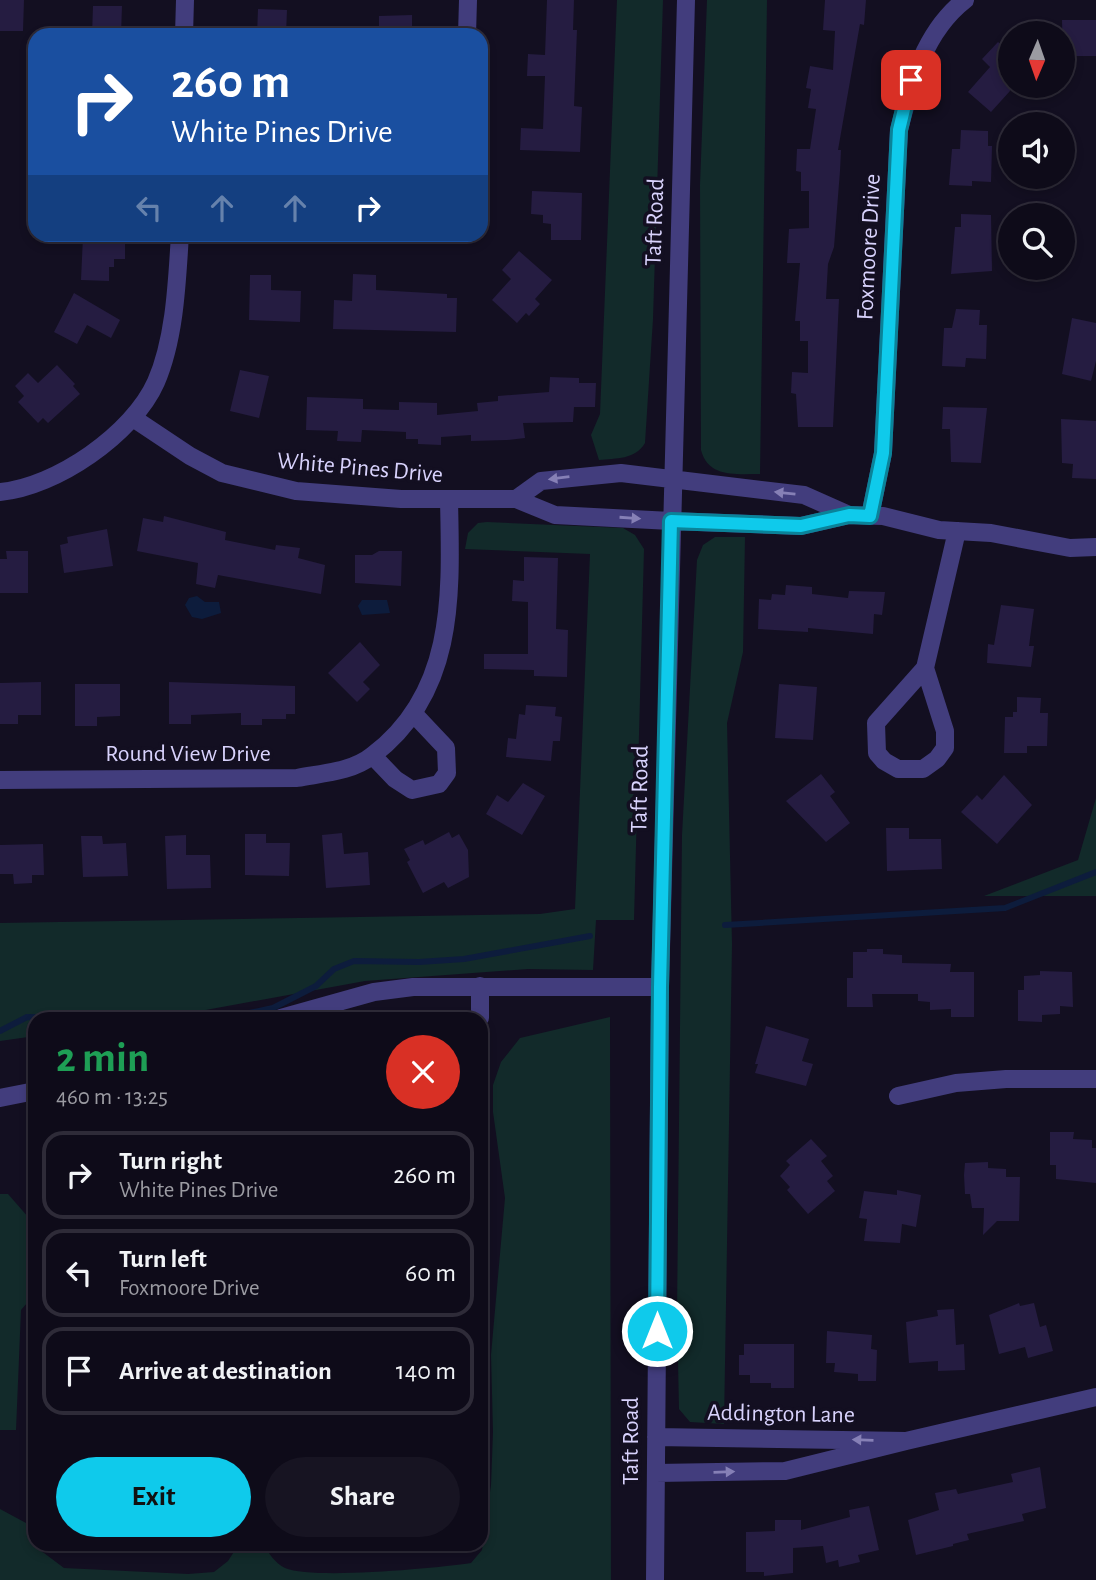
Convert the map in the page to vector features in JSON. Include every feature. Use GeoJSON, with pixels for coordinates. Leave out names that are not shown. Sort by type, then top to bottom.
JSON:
{"type":"FeatureCollection","features":[{"type":"Feature","properties":{"kind":"street"},"geometry":{"type":"LineString","coordinates":[[184,28],[185,0]]}},
{"type":"Feature","properties":{"kind":"street"},"geometry":{"type":"LineString","coordinates":[[467,28],[468,0]]}},
{"type":"Feature","properties":{"kind":"street","name":"Taft Road"},"geometry":{"type":"LineString","coordinates":[[655,1580],[660,987],[686,0]]}},
{"type":"Feature","properties":{"kind":"street","name":"Foxmoore Drive"},"geometry":{"type":"LineString","coordinates":[[870,516],[883,453],[899,130],[911,80],[924,51],[954,3]]}},
{"type":"Feature","properties":{"kind":"street"},"geometry":{"type":"LineString","coordinates":[[0,492],[29,486],[77,463],[133,418],[156,382],[174,295],[179,242]]}},
{"type":"Feature","properties":{"kind":"street","name":"White Pines Drive"},"geometry":{"type":"LineString","coordinates":[[133,418],[190,456],[222,472],[263,485],[320,494],[449,500],[516,499],[555,515],[671,521],[801,526],[849,515],[870,516],[957,531],[991,533],[1070,548],[1096,547]]}},
{"type":"Feature","properties":{"kind":"street","name":"White Pines Drive"},"geometry":{"type":"LineString","coordinates":[[516,499],[541,481],[621,473],[804,495],[849,515]]}},
{"type":"Feature","properties":{"kind":"street","name":"Round View Drive"},"geometry":{"type":"LineString","coordinates":[[0,780],[298,778],[342,771],[373,756],[414,713],[437,671],[443,646],[450,551],[449,500]]}},
{"type":"Feature","properties":{"kind":"street"},"geometry":{"type":"LineString","coordinates":[[925,668],[947,740],[937,760],[923,769],[910,772],[898,769],[880,757],[876,747],[876,723],[925,668],[957,531]]}},
{"type":"Feature","properties":{"kind":"street"},"geometry":{"type":"LineString","coordinates":[[373,756],[395,779],[412,790],[439,784],[447,773],[446,748],[414,713]]}},
{"type":"Feature","properties":{"kind":"street"},"geometry":{"type":"LineString","coordinates":[[480,986],[480,1012]]}},
{"type":"Feature","properties":{"kind":"street"},"geometry":{"type":"LineString","coordinates":[[302,1012],[374,992],[413,987],[660,987]]}},
{"type":"Feature","properties":{"kind":"street"},"geometry":{"type":"LineString","coordinates":[[898,1096],[956,1083],[1006,1079],[1096,1079]]}},
{"type":"Feature","properties":{"kind":"street"},"geometry":{"type":"LineString","coordinates":[[0,1098],[28,1092]]}},
{"type":"Feature","properties":{"kind":"street","name":"Addington Lane"},"geometry":{"type":"LineString","coordinates":[[656,1473],[785,1471],[1096,1398]]}},
{"type":"Feature","properties":{"kind":"street","name":"Addington Lane"},"geometry":{"type":"LineString","coordinates":[[656,1437],[906,1441]]}},
{"type":"Feature","properties":{"kind":"green space"},"geometry":{"type":"Polygon","coordinates":[[[617,0],[663,0],[653,319],[645,443],[631,455],[599,460],[591,435],[600,414],[617,0]]]}},
{"type":"Feature","properties":{"kind":"green space"},"geometry":{"type":"Polygon","coordinates":[[[707,0],[767,0],[760,474],[733,474],[717,470],[710,466],[701,450],[700,185],[707,0]]]}},
{"type":"Feature","properties":{"kind":"green space"},"geometry":{"type":"Polygon","coordinates":[[[478,523],[623,528],[635,535],[644,549],[634,920],[596,920],[593,970],[528,969],[365,981],[195,1012],[28,1012],[28,1037],[0,1041],[0,923],[540,914],[575,909],[590,554],[465,549],[468,533],[478,523]]]}},
{"type":"Feature","properties":{"kind":"green space"},"geometry":{"type":"Polygon","coordinates":[[[715,537],[745,537],[743,652],[727,723],[732,944],[724,1424],[690,1422],[679,1409],[677,1314],[682,835],[697,560],[703,545],[715,537]]]}},
{"type":"Feature","properties":{"kind":"green space"},"geometry":{"type":"Polygon","coordinates":[[[1096,798],[1096,896],[984,896],[1078,860],[1096,798]]]}},
{"type":"Feature","properties":{"kind":"green space"},"geometry":{"type":"Polygon","coordinates":[[[610,1017],[611,1580],[0,1580],[0,1509],[26,1523],[28,1551],[41,1551],[64,1568],[188,1574],[214,1572],[228,1561],[234,1551],[268,1551],[285,1568],[300,1571],[376,1572],[471,1563],[481,1551],[488,1551],[493,1432],[491,1355],[505,1198],[493,1112],[493,1085],[501,1062],[520,1038],[610,1017]]]}},
{"type":"Feature","properties":{"kind":"green space"},"geometry":{"type":"Polygon","coordinates":[[[0,1194],[8,1194],[28,1217],[27,1303],[21,1310],[16,1430],[0,1430],[0,1194]]]}},
{"type":"Feature","properties":{"kind":"water"},"geometry":{"type":"Polygon","coordinates":[[[197,596],[205,602],[219,602],[221,613],[202,619],[192,617],[185,605],[189,598],[197,596]]]}},
{"type":"Feature","properties":{"kind":"water"},"geometry":{"type":"Polygon","coordinates":[[[362,600],[387,600],[390,613],[362,615],[358,606],[362,600]]]}},
{"type":"Feature","properties":{"kind":"building"},"geometry":{"type":"Polygon","coordinates":[[[0,0],[24,0],[23,31],[0,31],[0,0]]]}},
{"type":"Feature","properties":{"kind":"building"},"geometry":{"type":"Polygon","coordinates":[[[547,0],[574,0],[573,30],[577,30],[574,106],[582,107],[580,152],[520,150],[521,128],[543,129],[545,76],[527,76],[528,54],[545,55],[547,0]]]}},
{"type":"Feature","properties":{"kind":"building"},"geometry":{"type":"Polygon","coordinates":[[[825,0],[866,0],[864,25],[860,24],[838,150],[841,150],[834,247],[828,264],[826,299],[839,299],[833,427],[798,427],[796,394],[791,393],[792,372],[808,373],[808,341],[800,341],[800,321],[795,321],[800,263],[787,263],[789,229],[809,228],[809,191],[801,191],[801,172],[796,171],[797,149],[810,149],[816,109],[808,108],[811,89],[806,88],[810,66],[833,70],[835,31],[823,30],[825,0]]]}},
{"type":"Feature","properties":{"kind":"building"},"geometry":{"type":"Polygon","coordinates":[[[93,6],[122,6],[121,28],[92,28],[93,6]]]}},
{"type":"Feature","properties":{"kind":"building"},"geometry":{"type":"Polygon","coordinates":[[[258,9],[287,10],[286,28],[257,28],[258,9]]]}},
{"type":"Feature","properties":{"kind":"building"},"geometry":{"type":"Polygon","coordinates":[[[412,15],[412,28],[379,28],[379,16],[412,15]]]}},
{"type":"Feature","properties":{"kind":"building"},"geometry":{"type":"Polygon","coordinates":[[[1096,20],[1096,56],[1075,56],[1075,21],[1062,21],[1096,20]]]}},
{"type":"Feature","properties":{"kind":"building"},"geometry":{"type":"Polygon","coordinates":[[[998,42],[998,98],[1004,98],[991,112],[968,92],[990,67],[982,59],[998,42]]]}},
{"type":"Feature","properties":{"kind":"building"},"geometry":{"type":"Polygon","coordinates":[[[961,130],[988,131],[988,146],[992,146],[991,182],[972,181],[972,186],[949,185],[952,149],[960,149],[961,130]]]}},
{"type":"Feature","properties":{"kind":"building"},"geometry":{"type":"Polygon","coordinates":[[[532,191],[582,193],[581,240],[551,240],[551,224],[543,223],[543,215],[531,214],[532,191]]]}},
{"type":"Feature","properties":{"kind":"building"},"geometry":{"type":"Polygon","coordinates":[[[961,214],[991,215],[992,271],[951,274],[955,227],[961,227],[961,214]]]}},
{"type":"Feature","properties":{"kind":"building"},"geometry":{"type":"Polygon","coordinates":[[[83,242],[125,242],[125,259],[114,259],[114,267],[109,267],[109,281],[81,280],[83,242]]]}},
{"type":"Feature","properties":{"kind":"building"},"geometry":{"type":"Polygon","coordinates":[[[519,251],[552,280],[535,299],[540,304],[529,316],[526,313],[517,323],[492,300],[511,279],[502,270],[519,251]]]}},
{"type":"Feature","properties":{"kind":"building"},"geometry":{"type":"Polygon","coordinates":[[[353,274],[376,275],[376,290],[447,294],[447,298],[457,298],[456,332],[333,329],[334,300],[352,301],[353,274]]]}},
{"type":"Feature","properties":{"kind":"building"},"geometry":{"type":"Polygon","coordinates":[[[250,275],[271,275],[271,290],[301,291],[300,322],[249,320],[250,275]]]}},
{"type":"Feature","properties":{"kind":"building"},"geometry":{"type":"Polygon","coordinates":[[[74,293],[120,320],[111,338],[87,325],[77,344],[54,332],[74,293]]]}},
{"type":"Feature","properties":{"kind":"building"},"geometry":{"type":"Polygon","coordinates":[[[956,309],[980,310],[979,325],[987,325],[986,359],[966,358],[965,367],[942,366],[944,328],[952,328],[956,309]]]}},
{"type":"Feature","properties":{"kind":"building"},"geometry":{"type":"Polygon","coordinates":[[[1072,318],[1096,323],[1096,361],[1091,381],[1062,374],[1072,318]]]}},
{"type":"Feature","properties":{"kind":"building"},"geometry":{"type":"Polygon","coordinates":[[[57,365],[75,384],[73,386],[80,394],[48,423],[43,418],[38,423],[18,402],[24,396],[15,386],[28,373],[38,383],[57,365]]]}},
{"type":"Feature","properties":{"kind":"building"},"geometry":{"type":"Polygon","coordinates":[[[240,370],[269,376],[259,418],[230,411],[240,370]]]}},
{"type":"Feature","properties":{"kind":"building"},"geometry":{"type":"Polygon","coordinates":[[[550,377],[579,378],[579,383],[596,383],[595,407],[574,407],[573,422],[523,423],[525,438],[471,441],[471,435],[441,437],[441,445],[418,444],[418,439],[406,439],[406,432],[362,430],[361,442],[337,441],[338,431],[306,430],[307,397],[363,399],[363,409],[399,410],[399,402],[437,403],[437,415],[478,411],[477,403],[498,401],[498,396],[549,392],[550,377]]]}},
{"type":"Feature","properties":{"kind":"building"},"geometry":{"type":"Polygon","coordinates":[[[943,407],[987,408],[981,463],[951,462],[950,429],[942,429],[943,407]]]}},
{"type":"Feature","properties":{"kind":"building"},"geometry":{"type":"Polygon","coordinates":[[[1061,419],[1096,421],[1096,479],[1072,478],[1073,464],[1062,463],[1061,419]]]}},
{"type":"Feature","properties":{"kind":"building"},"geometry":{"type":"Polygon","coordinates":[[[164,516],[226,532],[225,540],[275,550],[276,545],[300,548],[298,558],[325,565],[321,594],[218,575],[215,588],[196,584],[198,563],[137,551],[143,518],[163,522],[164,516]]]}},
{"type":"Feature","properties":{"kind":"building"},"geometry":{"type":"Polygon","coordinates":[[[107,529],[113,566],[64,573],[60,545],[68,543],[67,537],[107,529]]]}},
{"type":"Feature","properties":{"kind":"building"},"geometry":{"type":"Polygon","coordinates":[[[6,551],[28,551],[28,593],[0,593],[0,559],[7,559],[6,551]]]}},
{"type":"Feature","properties":{"kind":"building"},"geometry":{"type":"Polygon","coordinates":[[[379,551],[402,551],[401,586],[355,583],[355,555],[372,555],[379,551]]]}},
{"type":"Feature","properties":{"kind":"building"},"geometry":{"type":"Polygon","coordinates":[[[524,557],[558,558],[556,629],[568,630],[567,677],[534,676],[534,670],[484,669],[484,654],[528,654],[528,602],[512,601],[513,580],[524,581],[524,557]]]}},
{"type":"Feature","properties":{"kind":"building"},"geometry":{"type":"Polygon","coordinates":[[[786,585],[812,587],[812,594],[848,598],[849,591],[885,592],[882,615],[874,614],[873,634],[808,628],[808,632],[758,629],[759,599],[771,600],[772,594],[785,595],[786,585]]]}},
{"type":"Feature","properties":{"kind":"building"},"geometry":{"type":"Polygon","coordinates":[[[1001,605],[1034,609],[1029,646],[1034,646],[1031,667],[987,663],[988,644],[994,645],[1001,605]]]}},
{"type":"Feature","properties":{"kind":"building"},"geometry":{"type":"Polygon","coordinates":[[[360,642],[380,665],[363,682],[370,689],[357,702],[328,673],[360,642]]]}},
{"type":"Feature","properties":{"kind":"building"},"geometry":{"type":"Polygon","coordinates":[[[41,682],[41,715],[18,715],[18,724],[0,724],[0,683],[41,682]]]}},
{"type":"Feature","properties":{"kind":"building"},"geometry":{"type":"Polygon","coordinates":[[[169,682],[295,686],[295,714],[286,714],[286,719],[262,719],[262,725],[241,725],[241,713],[191,715],[191,724],[169,724],[169,682]]]}},
{"type":"Feature","properties":{"kind":"building"},"geometry":{"type":"Polygon","coordinates":[[[75,684],[120,684],[120,716],[97,717],[97,726],[75,726],[75,684]]]}},
{"type":"Feature","properties":{"kind":"building"},"geometry":{"type":"Polygon","coordinates":[[[779,684],[817,687],[813,740],[775,738],[779,684]]]}},
{"type":"Feature","properties":{"kind":"building"},"geometry":{"type":"Polygon","coordinates":[[[1017,697],[1041,698],[1040,713],[1048,713],[1047,746],[1027,746],[1027,753],[1004,753],[1005,717],[1013,717],[1013,712],[1017,712],[1017,697]]]}},
{"type":"Feature","properties":{"kind":"building"},"geometry":{"type":"Polygon","coordinates":[[[526,705],[556,707],[555,716],[562,717],[560,741],[553,741],[551,761],[506,757],[508,738],[516,739],[519,714],[525,715],[526,705]]]}},
{"type":"Feature","properties":{"kind":"building"},"geometry":{"type":"Polygon","coordinates":[[[821,774],[835,792],[830,796],[850,823],[826,842],[786,801],[821,774]]]}},
{"type":"Feature","properties":{"kind":"building"},"geometry":{"type":"Polygon","coordinates":[[[1004,775],[1032,805],[997,844],[961,812],[977,795],[982,800],[1004,775]]]}},
{"type":"Feature","properties":{"kind":"building"},"geometry":{"type":"Polygon","coordinates":[[[523,783],[545,796],[522,835],[486,814],[497,795],[508,802],[523,783]]]}},
{"type":"Feature","properties":{"kind":"building"},"geometry":{"type":"Polygon","coordinates":[[[886,828],[909,828],[909,839],[941,839],[942,869],[887,871],[886,828]]]}},
{"type":"Feature","properties":{"kind":"building"},"geometry":{"type":"Polygon","coordinates":[[[449,832],[452,838],[459,834],[468,850],[469,877],[448,888],[444,882],[423,893],[407,862],[410,860],[404,849],[423,840],[425,845],[449,832]]]}},
{"type":"Feature","properties":{"kind":"building"},"geometry":{"type":"Polygon","coordinates":[[[342,833],[344,854],[368,852],[370,885],[326,888],[322,835],[342,833]]]}},
{"type":"Feature","properties":{"kind":"building"},"geometry":{"type":"Polygon","coordinates":[[[245,834],[266,834],[266,843],[290,843],[289,876],[245,875],[245,834]]]}},
{"type":"Feature","properties":{"kind":"building"},"geometry":{"type":"Polygon","coordinates":[[[186,835],[186,855],[210,855],[211,888],[167,889],[165,836],[186,835]]]}},
{"type":"Feature","properties":{"kind":"building"},"geometry":{"type":"Polygon","coordinates":[[[81,836],[102,836],[103,844],[126,843],[128,876],[83,877],[81,836]]]}},
{"type":"Feature","properties":{"kind":"building"},"geometry":{"type":"Polygon","coordinates":[[[43,844],[44,875],[32,875],[32,883],[14,884],[13,874],[0,874],[0,845],[43,844]]]}},
{"type":"Feature","properties":{"kind":"building"},"geometry":{"type":"Polygon","coordinates":[[[867,949],[883,949],[883,954],[902,955],[902,963],[951,964],[950,972],[974,972],[974,1017],[951,1017],[951,1009],[930,1010],[930,1002],[918,1001],[918,994],[872,994],[873,1007],[847,1007],[847,978],[853,978],[853,952],[867,952],[867,949]]]}},
{"type":"Feature","properties":{"kind":"building"},"geometry":{"type":"Polygon","coordinates":[[[1040,971],[1072,972],[1073,1007],[1060,1006],[1060,1014],[1042,1015],[1042,1022],[1018,1021],[1018,990],[1024,990],[1024,976],[1040,975],[1040,971]]]}},
{"type":"Feature","properties":{"kind":"building"},"geometry":{"type":"Polygon","coordinates":[[[766,1026],[809,1039],[802,1061],[813,1064],[806,1086],[755,1073],[766,1026]]]}},
{"type":"Feature","properties":{"kind":"building"},"geometry":{"type":"Polygon","coordinates":[[[1050,1132],[1074,1132],[1073,1139],[1092,1140],[1092,1148],[1096,1148],[1096,1183],[1056,1179],[1056,1165],[1050,1165],[1050,1132]]]}},
{"type":"Feature","properties":{"kind":"building"},"geometry":{"type":"Polygon","coordinates":[[[811,1139],[827,1156],[821,1161],[833,1176],[827,1181],[835,1191],[808,1214],[787,1190],[790,1187],[780,1176],[790,1165],[786,1161],[811,1139]]]}},
{"type":"Feature","properties":{"kind":"building"},"geometry":{"type":"Polygon","coordinates":[[[988,1162],[988,1168],[1006,1169],[1006,1177],[1020,1177],[1019,1221],[997,1221],[983,1235],[984,1208],[972,1208],[970,1194],[965,1194],[964,1175],[965,1163],[988,1162]]]}},
{"type":"Feature","properties":{"kind":"building"},"geometry":{"type":"Polygon","coordinates":[[[897,1190],[921,1195],[916,1227],[902,1224],[900,1243],[864,1241],[867,1219],[859,1218],[864,1191],[897,1195],[897,1190]]]}},
{"type":"Feature","properties":{"kind":"building"},"geometry":{"type":"Polygon","coordinates":[[[1019,1303],[1020,1306],[1034,1303],[1040,1327],[1046,1325],[1053,1351],[1028,1358],[1025,1347],[999,1354],[989,1315],[1019,1303]]]}},
{"type":"Feature","properties":{"kind":"building"},"geometry":{"type":"Polygon","coordinates":[[[954,1309],[956,1345],[964,1344],[965,1370],[938,1371],[938,1361],[909,1363],[906,1322],[938,1316],[937,1310],[954,1309]]]}},
{"type":"Feature","properties":{"kind":"building"},"geometry":{"type":"Polygon","coordinates":[[[827,1331],[872,1335],[871,1349],[877,1350],[876,1381],[858,1381],[858,1374],[834,1372],[835,1363],[826,1363],[827,1331]]]}},
{"type":"Feature","properties":{"kind":"building"},"geometry":{"type":"Polygon","coordinates":[[[744,1344],[794,1344],[794,1388],[771,1388],[771,1383],[750,1383],[750,1375],[739,1375],[739,1355],[744,1355],[744,1344]]]}},
{"type":"Feature","properties":{"kind":"building"},"geometry":{"type":"Polygon","coordinates":[[[1040,1467],[1046,1508],[1022,1514],[1024,1521],[967,1534],[969,1540],[916,1555],[908,1520],[939,1510],[935,1493],[956,1489],[958,1494],[1013,1482],[1011,1474],[1040,1467]]]}},
{"type":"Feature","properties":{"kind":"building"},"geometry":{"type":"Polygon","coordinates":[[[869,1506],[879,1550],[858,1555],[860,1562],[839,1567],[838,1560],[826,1563],[823,1546],[793,1548],[793,1573],[764,1576],[764,1572],[746,1572],[746,1532],[775,1531],[775,1520],[801,1520],[801,1530],[850,1517],[849,1510],[869,1506]]]}},
{"type":"Feature","properties":{"kind":"waterway"},"geometry":{"type":"LineString","coordinates":[[725,925],[1005,908],[1096,872]]}},
{"type":"Feature","properties":{"kind":"waterway"},"geometry":{"type":"LineString","coordinates":[[254,1012],[273,1008],[316,986],[334,969],[354,961],[419,962],[464,959],[590,936]]}},
{"type":"Feature","properties":{"kind":"waterway"},"geometry":{"type":"LineString","coordinates":[[0,1031],[28,1017]]}},
{"type":"Feature","properties":{"kind":"route"},"geometry":{"type":"LineString","coordinates":[[657,1331],[660,987],[671,521],[801,526],[849,515],[870,516],[883,453],[899,130],[911,80]]}}]}
